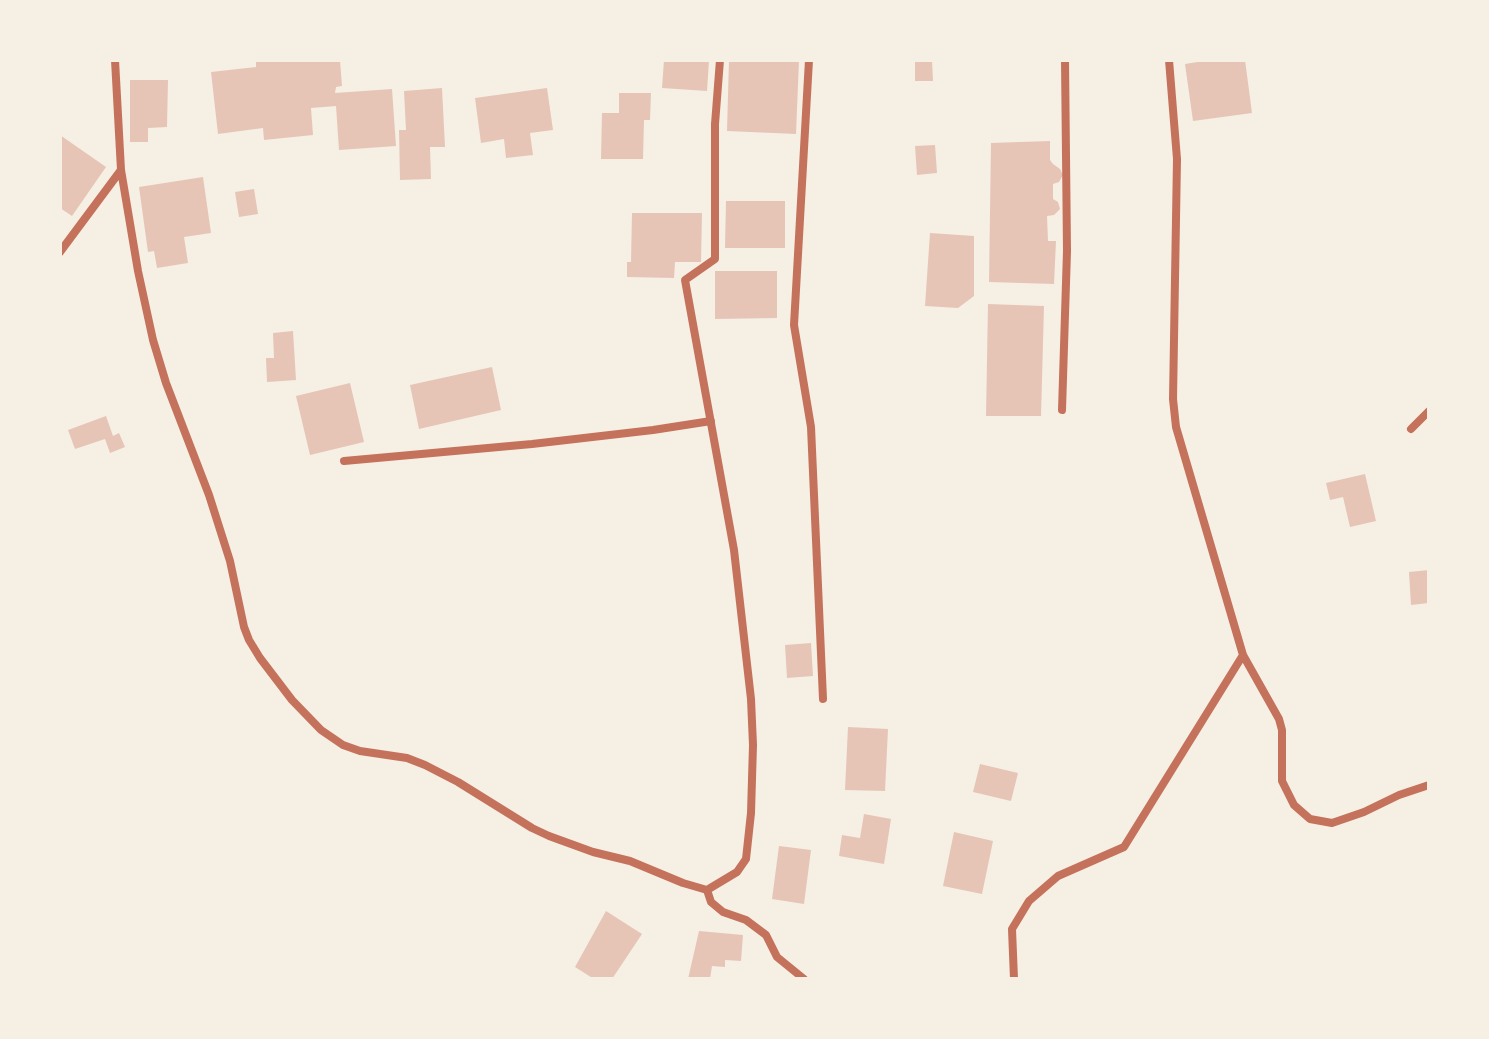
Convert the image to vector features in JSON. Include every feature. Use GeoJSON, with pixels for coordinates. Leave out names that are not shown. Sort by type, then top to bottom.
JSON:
{"type":"FeatureCollection","features":[{"type":"Feature","properties":{"kind":"street"},"geometry":{"type":"LineString","coordinates":[[115,60],[121,170],[153,340],[230,561],[244,627],[260,658],[292,700],[321,730],[343,745],[360,751],[407,758],[458,782],[549,836],[630,861],[707,890],[732,876],[746,859],[753,781],[751,699],[734,550],[685,280],[715,259],[715,124],[720,60]]}},
{"type":"Feature","properties":{"kind":"street"},"geometry":{"type":"LineString","coordinates":[[809,60],[794,325],[811,427],[823,699]]}},
{"type":"Feature","properties":{"kind":"street"},"geometry":{"type":"LineString","coordinates":[[1062,410],[1067,251],[1065,60]]}},
{"type":"Feature","properties":{"kind":"street"},"geometry":{"type":"LineString","coordinates":[[1169,60],[1177,159],[1174,416],[1179,442],[1243,655],[1279,719],[1282,730],[1282,781],[1294,805],[1310,819],[1332,823],[1429,785]]}},
{"type":"Feature","properties":{"kind":"street"},"geometry":{"type":"LineString","coordinates":[[60,252],[121,170]]}},
{"type":"Feature","properties":{"kind":"street"},"geometry":{"type":"LineString","coordinates":[[1411,429],[1429,411]]}},
{"type":"Feature","properties":{"kind":"street"},"geometry":{"type":"LineString","coordinates":[[344,461],[573,439],[711,421]]}},
{"type":"Feature","properties":{"kind":"street"},"geometry":{"type":"LineString","coordinates":[[1014,979],[1012,929],[1029,901],[1058,876],[1124,847],[1243,655]]}},
{"type":"Feature","properties":{"kind":"street"},"geometry":{"type":"LineString","coordinates":[[707,890],[711,902],[723,912],[746,920],[766,935],[777,957],[804,979]]}},
{"type":"Feature","properties":{"kind":"building"},"geometry":{"type":"Polygon","coordinates":[[[256,60],[340,60],[342,86],[336,87],[335,93],[392,89],[396,146],[339,150],[336,106],[311,108],[313,135],[264,140],[263,128],[218,134],[211,72],[256,67],[256,60]]]}},
{"type":"Feature","properties":{"kind":"building"},"geometry":{"type":"Polygon","coordinates":[[[664,60],[709,60],[707,91],[662,88],[664,60]]]}},
{"type":"Feature","properties":{"kind":"building"},"geometry":{"type":"Polygon","coordinates":[[[729,60],[799,60],[796,134],[727,131],[729,60]]]}},
{"type":"Feature","properties":{"kind":"building"},"geometry":{"type":"Polygon","coordinates":[[[915,60],[932,60],[933,81],[915,81],[915,60]]]}},
{"type":"Feature","properties":{"kind":"building"},"geometry":{"type":"Polygon","coordinates":[[[1245,60],[1252,113],[1193,121],[1185,64],[1245,60]]]}},
{"type":"Feature","properties":{"kind":"building"},"geometry":{"type":"Polygon","coordinates":[[[130,80],[168,80],[167,127],[148,128],[148,142],[130,142],[130,80]]]}},
{"type":"Feature","properties":{"kind":"building"},"geometry":{"type":"Polygon","coordinates":[[[442,88],[445,147],[430,147],[431,179],[400,180],[399,130],[406,130],[404,91],[442,88]]]}},
{"type":"Feature","properties":{"kind":"building"},"geometry":{"type":"Polygon","coordinates":[[[547,88],[553,130],[530,133],[533,155],[506,158],[504,139],[481,143],[475,98],[547,88]]]}},
{"type":"Feature","properties":{"kind":"building"},"geometry":{"type":"Polygon","coordinates":[[[619,93],[651,93],[650,120],[644,120],[643,159],[601,159],[602,113],[619,113],[619,93]]]}},
{"type":"Feature","properties":{"kind":"building"},"geometry":{"type":"Polygon","coordinates":[[[60,135],[106,167],[72,216],[60,208],[60,135]]]}},
{"type":"Feature","properties":{"kind":"building"},"geometry":{"type":"Polygon","coordinates":[[[1050,141],[1050,160],[1063,175],[1059,182],[1053,184],[1053,199],[1060,209],[1054,215],[1047,216],[1048,241],[1056,241],[1054,284],[989,282],[991,143],[1050,141]]]}},
{"type":"Feature","properties":{"kind":"building"},"geometry":{"type":"Polygon","coordinates":[[[935,145],[937,173],[917,175],[915,146],[935,145]]]}},
{"type":"Feature","properties":{"kind":"building"},"geometry":{"type":"Polygon","coordinates":[[[203,177],[211,233],[184,237],[188,263],[157,268],[154,251],[148,252],[139,187],[203,177]]]}},
{"type":"Feature","properties":{"kind":"building"},"geometry":{"type":"Polygon","coordinates":[[[254,189],[258,214],[239,217],[235,192],[254,189]]]}},
{"type":"Feature","properties":{"kind":"building"},"geometry":{"type":"Polygon","coordinates":[[[726,201],[785,201],[785,248],[725,248],[726,201]]]}},
{"type":"Feature","properties":{"kind":"building"},"geometry":{"type":"Polygon","coordinates":[[[632,213],[702,213],[701,262],[675,262],[674,278],[627,277],[627,262],[631,262],[632,213]]]}},
{"type":"Feature","properties":{"kind":"building"},"geometry":{"type":"Polygon","coordinates":[[[930,233],[974,236],[974,296],[958,308],[925,306],[930,233]]]}},
{"type":"Feature","properties":{"kind":"building"},"geometry":{"type":"Polygon","coordinates":[[[715,271],[777,271],[777,318],[715,319],[715,271]]]}},
{"type":"Feature","properties":{"kind":"building"},"geometry":{"type":"Polygon","coordinates":[[[988,304],[1044,306],[1041,416],[986,416],[988,304]]]}},
{"type":"Feature","properties":{"kind":"building"},"geometry":{"type":"Polygon","coordinates":[[[293,331],[296,380],[267,382],[266,358],[274,358],[273,333],[293,331]]]}},
{"type":"Feature","properties":{"kind":"building"},"geometry":{"type":"Polygon","coordinates":[[[492,367],[501,410],[419,429],[410,385],[492,367]]]}},
{"type":"Feature","properties":{"kind":"building"},"geometry":{"type":"Polygon","coordinates":[[[350,383],[364,442],[310,455],[296,396],[350,383]]]}},
{"type":"Feature","properties":{"kind":"building"},"geometry":{"type":"Polygon","coordinates":[[[106,416],[113,436],[119,433],[125,447],[110,453],[105,439],[75,449],[68,430],[106,416]]]}},
{"type":"Feature","properties":{"kind":"building"},"geometry":{"type":"Polygon","coordinates":[[[1365,474],[1376,521],[1350,527],[1343,497],[1330,500],[1326,483],[1365,474]]]}},
{"type":"Feature","properties":{"kind":"building"},"geometry":{"type":"Polygon","coordinates":[[[1429,570],[1429,603],[1411,605],[1409,572],[1429,570]]]}},
{"type":"Feature","properties":{"kind":"building"},"geometry":{"type":"Polygon","coordinates":[[[811,643],[813,676],[787,678],[785,645],[811,643]]]}},
{"type":"Feature","properties":{"kind":"building"},"geometry":{"type":"Polygon","coordinates":[[[848,727],[888,729],[885,791],[845,790],[848,727]]]}},
{"type":"Feature","properties":{"kind":"building"},"geometry":{"type":"Polygon","coordinates":[[[980,764],[1018,773],[1011,801],[973,792],[980,764]]]}},
{"type":"Feature","properties":{"kind":"building"},"geometry":{"type":"Polygon","coordinates":[[[864,814],[891,819],[884,864],[839,856],[842,835],[860,838],[864,814]]]}},
{"type":"Feature","properties":{"kind":"building"},"geometry":{"type":"Polygon","coordinates":[[[954,832],[993,841],[982,894],[943,886],[954,832]]]}},
{"type":"Feature","properties":{"kind":"building"},"geometry":{"type":"Polygon","coordinates":[[[779,846],[811,850],[804,904],[772,899],[779,846]]]}},
{"type":"Feature","properties":{"kind":"building"},"geometry":{"type":"Polygon","coordinates":[[[606,911],[642,934],[612,979],[594,979],[575,967],[606,911]]]}},
{"type":"Feature","properties":{"kind":"building"},"geometry":{"type":"Polygon","coordinates":[[[699,931],[743,935],[741,961],[725,960],[725,967],[712,966],[710,979],[688,979],[699,931]]]}}]}
